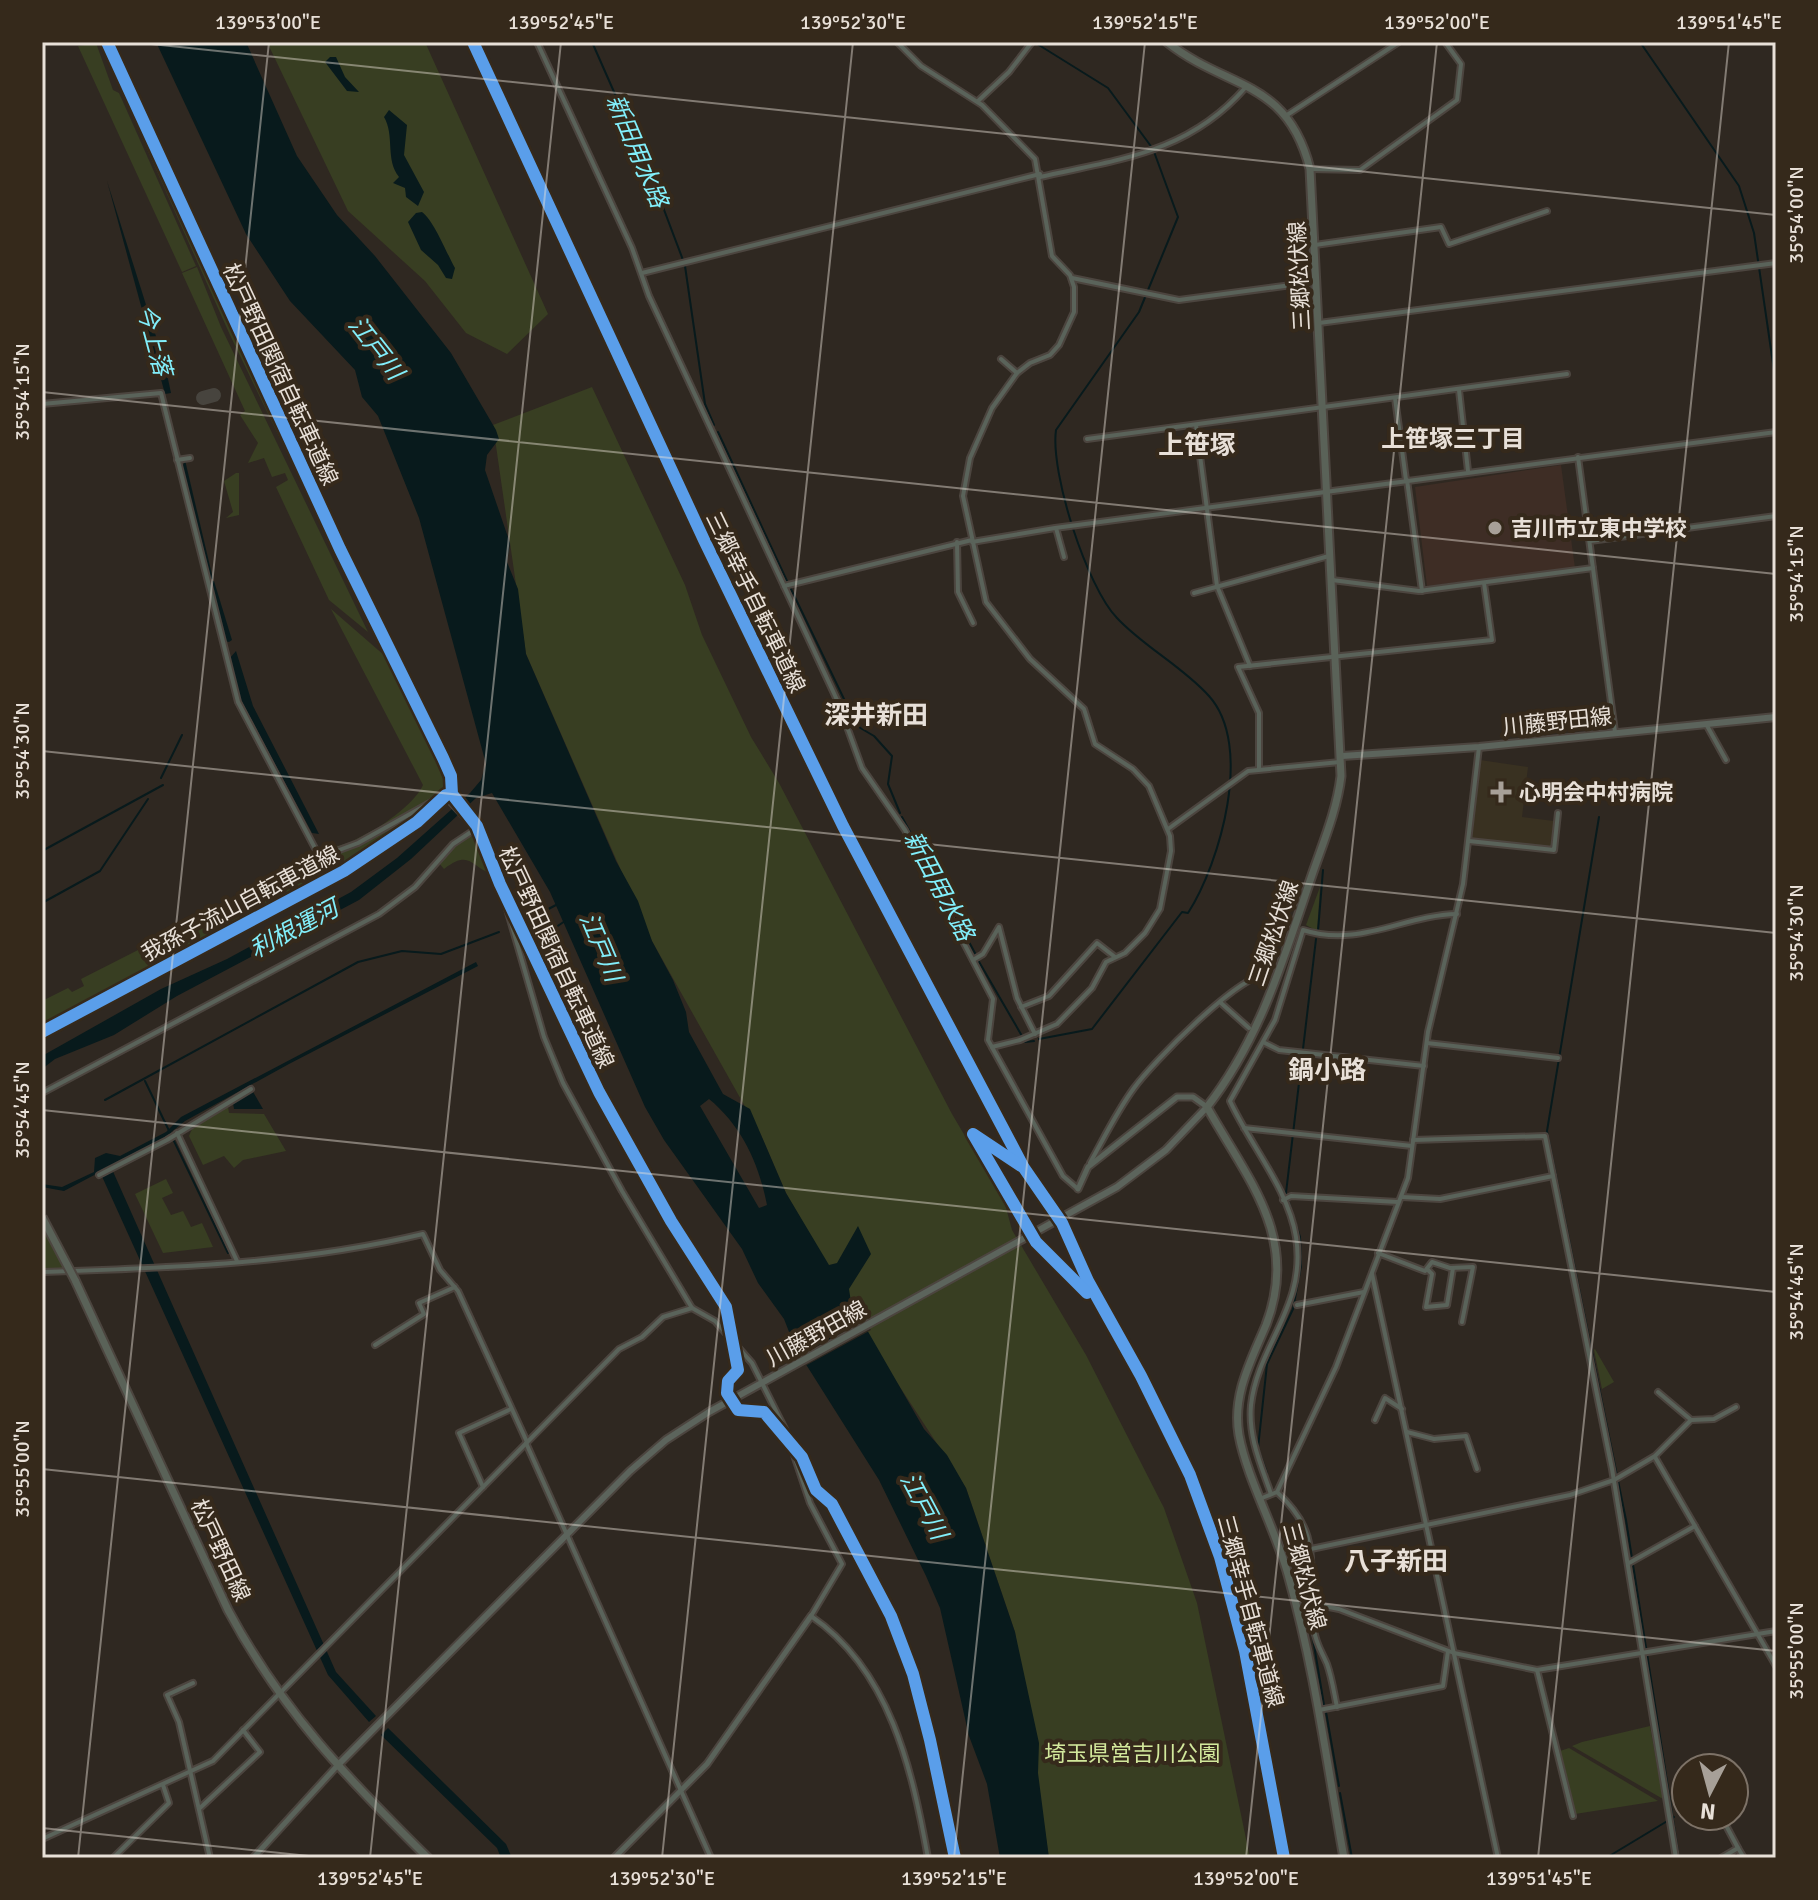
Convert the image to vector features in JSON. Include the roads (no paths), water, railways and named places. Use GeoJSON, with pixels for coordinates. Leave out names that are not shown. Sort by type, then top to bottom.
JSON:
{"type":"FeatureCollection","features":[{"type":"Feature","properties":{"kind":"main road","name":"三郷松伏線"},"geometry":{"type":"LineString","coordinates":[[1167,42],[1193,60],[1248,84],[1286,116],[1300,137],[1310,169],[1342,759],[1338,797],[1263,1016],[1238,1063],[1207,1107],[1267,1214],[1278,1250],[1277,1289],[1244,1375],[1238,1408],[1239,1436],[1298,1608],[1344,1858]]}},
{"type":"Feature","properties":{"kind":"main road","name":"川藤野田線"},"geometry":{"type":"LineString","coordinates":[[1342,759],[1776,717]]}},
{"type":"Feature","properties":{"kind":"main road","name":"川藤野田線"},"geometry":{"type":"LineString","coordinates":[[337,1766],[566,1534],[643,1459],[686,1426],[1102,1196],[1147,1166],[1207,1107]]}},
{"type":"Feature","properties":{"kind":"main road","name":"松戸野田線"},"geometry":{"type":"LineString","coordinates":[[42,1217],[75,1280],[228,1610],[277,1694],[337,1766],[428,1858]]}},
{"type":"Feature","properties":{"kind":"street"},"geometry":{"type":"LineString","coordinates":[[537,42],[838,702],[857,759],[897,817],[973,960],[994,1003],[986,1033],[1063,1176],[1078,1189],[1123,1104],[1150,1068],[1221,1002],[1256,976],[1268,974]]}},
{"type":"Feature","properties":{"kind":"street"},"geometry":{"type":"LineString","coordinates":[[897,42],[921,66],[978,101],[1028,150],[1040,176],[1053,260],[1072,278],[1179,300],[1317,282]]}},
{"type":"Feature","properties":{"kind":"street"},"geometry":{"type":"LineString","coordinates":[[978,101],[1009,72],[1032,42]]}},
{"type":"Feature","properties":{"kind":"street"},"geometry":{"type":"LineString","coordinates":[[1286,116],[1399,42]]}},
{"type":"Feature","properties":{"kind":"street"},"geometry":{"type":"LineString","coordinates":[[1310,169],[1360,170],[1457,100],[1461,64],[1445,42]]}},
{"type":"Feature","properties":{"kind":"street"},"geometry":{"type":"LineString","coordinates":[[642,273],[1020,178],[1152,152],[1183,139],[1229,106],[1248,84]]}},
{"type":"Feature","properties":{"kind":"street"},"geometry":{"type":"LineString","coordinates":[[1315,245],[1441,227],[1449,244],[1547,211]]}},
{"type":"Feature","properties":{"kind":"street"},"geometry":{"type":"LineString","coordinates":[[1319,323],[1776,263]]}},
{"type":"Feature","properties":{"kind":"street"},"geometry":{"type":"LineString","coordinates":[[992,1047],[1035,1034],[1060,1022],[1092,988],[1100,969],[1135,944],[1158,913],[1171,851],[1168,829],[1149,786],[1133,769],[1095,744],[1084,709],[1030,659],[989,608],[963,496],[970,458],[992,408],[1017,373],[1030,363],[1050,355],[1059,345],[1074,312],[1072,278]]}},
{"type":"Feature","properties":{"kind":"street"},"geometry":{"type":"LineString","coordinates":[[1003,361],[1017,373]]}},
{"type":"Feature","properties":{"kind":"street"},"geometry":{"type":"LineString","coordinates":[[1087,439],[1567,374]]}},
{"type":"Feature","properties":{"kind":"street"},"geometry":{"type":"LineString","coordinates":[[1459,390],[1468,472]]}},
{"type":"Feature","properties":{"kind":"street"},"geometry":{"type":"LineString","coordinates":[[42,404],[161,393],[183,459],[238,702],[317,852],[323,856],[358,843],[444,795],[469,820],[508,910],[556,1068],[622,1191],[692,1308],[719,1325],[765,1382],[786,1431],[810,1503],[842,1564],[811,1616],[718,1750],[614,1858]]}},
{"type":"Feature","properties":{"kind":"street"},"geometry":{"type":"LineString","coordinates":[[1395,398],[1422,591]]}},
{"type":"Feature","properties":{"kind":"street"},"geometry":{"type":"LineString","coordinates":[[1196,425],[1217,586],[1250,666]]}},
{"type":"Feature","properties":{"kind":"street"},"geometry":{"type":"LineString","coordinates":[[784,586],[957,542],[1776,432]]}},
{"type":"Feature","properties":{"kind":"street"},"geometry":{"type":"LineString","coordinates":[[1578,457],[1615,732]]}},
{"type":"Feature","properties":{"kind":"street"},"geometry":{"type":"LineString","coordinates":[[1590,541],[1776,516]]}},
{"type":"Feature","properties":{"kind":"street"},"geometry":{"type":"LineString","coordinates":[[1055,528],[1064,557]]}},
{"type":"Feature","properties":{"kind":"street"},"geometry":{"type":"LineString","coordinates":[[957,542],[958,592],[973,623]]}},
{"type":"Feature","properties":{"kind":"street"},"geometry":{"type":"LineString","coordinates":[[1194,593],[1331,556]]}},
{"type":"Feature","properties":{"kind":"street"},"geometry":{"type":"LineString","coordinates":[[1332,580],[1422,591],[1593,568]]}},
{"type":"Feature","properties":{"kind":"street"},"geometry":{"type":"LineString","coordinates":[[1259,769],[1259,713],[1238,667],[1337,659],[1492,640],[1484,583]]}},
{"type":"Feature","properties":{"kind":"street"},"geometry":{"type":"LineString","coordinates":[[1706,724],[1726,760]]}},
{"type":"Feature","properties":{"kind":"street"},"geometry":{"type":"LineString","coordinates":[[1262,1498],[1274,1493],[1336,1367],[1402,1197],[1427,1043],[1457,914],[1479,747]]}},
{"type":"Feature","properties":{"kind":"street"},"geometry":{"type":"LineString","coordinates":[[1168,829],[1237,777],[1259,769],[1342,759]]}},
{"type":"Feature","properties":{"kind":"street"},"geometry":{"type":"LineString","coordinates":[[1469,841],[1554,850],[1558,813]]}},
{"type":"Feature","properties":{"kind":"street"},"geometry":{"type":"LineString","coordinates":[[42,1093],[379,914],[415,887],[453,844],[474,830]]}},
{"type":"Feature","properties":{"kind":"street"},"geometry":{"type":"LineString","coordinates":[[1337,1707],[1326,1661],[1317,1648],[1309,1605],[1311,1549],[1307,1526],[1274,1493],[1252,1436],[1251,1407],[1258,1377],[1295,1288],[1296,1237],[1283,1200],[1230,1101],[1264,1040],[1303,930],[1322,935],[1371,933],[1457,914]]}},
{"type":"Feature","properties":{"kind":"street"},"geometry":{"type":"LineString","coordinates":[[973,960],[983,954],[999,927],[1021,1007],[1035,1034]]}},
{"type":"Feature","properties":{"kind":"street"},"geometry":{"type":"LineString","coordinates":[[1021,1007],[1049,996],[1097,943],[1115,957]]}},
{"type":"Feature","properties":{"kind":"street"},"geometry":{"type":"LineString","coordinates":[[1221,1002],[1249,1028]]}},
{"type":"Feature","properties":{"kind":"street"},"geometry":{"type":"LineString","coordinates":[[1264,1040],[1279,1050],[1424,1066]]}},
{"type":"Feature","properties":{"kind":"street"},"geometry":{"type":"LineString","coordinates":[[1427,1043],[1558,1058]]}},
{"type":"Feature","properties":{"kind":"street"},"geometry":{"type":"LineString","coordinates":[[99,1175],[251,1089]]}},
{"type":"Feature","properties":{"kind":"street"},"geometry":{"type":"LineString","coordinates":[[1088,1167],[1177,1097],[1193,1097],[1207,1107]]}},
{"type":"Feature","properties":{"kind":"street"},"geometry":{"type":"LineString","coordinates":[[1244,1128],[1413,1143],[1545,1136],[1614,1480],[1676,1858]]}},
{"type":"Feature","properties":{"kind":"street"},"geometry":{"type":"LineString","coordinates":[[177,1132],[237,1261]]}},
{"type":"Feature","properties":{"kind":"street"},"geometry":{"type":"LineString","coordinates":[[1402,1197],[1443,1198],[1553,1176]]}},
{"type":"Feature","properties":{"kind":"street"},"geometry":{"type":"LineString","coordinates":[[1283,1200],[1291,1196],[1398,1202]]}},
{"type":"Feature","properties":{"kind":"street"},"geometry":{"type":"LineString","coordinates":[[42,1272],[160,1270],[330,1251],[423,1234],[434,1261],[455,1287],[711,1858]]}},
{"type":"Feature","properties":{"kind":"street"},"geometry":{"type":"LineString","coordinates":[[1378,1253],[1427,1269],[1432,1274],[1426,1307],[1447,1305],[1453,1268]]}},
{"type":"Feature","properties":{"kind":"street"},"geometry":{"type":"LineString","coordinates":[[1427,1269],[1432,1262],[1453,1268],[1473,1267],[1462,1322]]}},
{"type":"Feature","properties":{"kind":"street"},"geometry":{"type":"LineString","coordinates":[[1371,1272],[1498,1858]]}},
{"type":"Feature","properties":{"kind":"street"},"geometry":{"type":"LineString","coordinates":[[375,1345],[424,1314],[419,1303],[455,1287]]}},
{"type":"Feature","properties":{"kind":"street"},"geometry":{"type":"LineString","coordinates":[[1297,1305],[1364,1292]]}},
{"type":"Feature","properties":{"kind":"street"},"geometry":{"type":"LineString","coordinates":[[42,1839],[213,1761],[626,1344],[642,1337],[663,1317],[692,1308]]}},
{"type":"Feature","properties":{"kind":"street"},"geometry":{"type":"LineString","coordinates":[[1658,1392],[1691,1420]]}},
{"type":"Feature","properties":{"kind":"street"},"geometry":{"type":"LineString","coordinates":[[1375,1420],[1385,1398],[1402,1409]]}},
{"type":"Feature","properties":{"kind":"street"},"geometry":{"type":"LineString","coordinates":[[1311,1549],[1570,1495],[1614,1480],[1655,1456],[1691,1420],[1714,1419],[1736,1407]]}},
{"type":"Feature","properties":{"kind":"street"},"geometry":{"type":"LineString","coordinates":[[483,1487],[459,1433],[511,1409]]}},
{"type":"Feature","properties":{"kind":"street"},"geometry":{"type":"LineString","coordinates":[[1407,1432],[1434,1439],[1466,1436],[1477,1469]]}},
{"type":"Feature","properties":{"kind":"street"},"geometry":{"type":"LineString","coordinates":[[1655,1456],[1776,1666]]}},
{"type":"Feature","properties":{"kind":"street"},"geometry":{"type":"LineString","coordinates":[[1629,1563],[1695,1526]]}},
{"type":"Feature","properties":{"kind":"street"},"geometry":{"type":"LineString","coordinates":[[1298,1608],[1309,1605],[1353,1614],[1454,1653],[1537,1670],[1776,1631]]}},
{"type":"Feature","properties":{"kind":"street"},"geometry":{"type":"LineString","coordinates":[[811,1616],[830,1628],[851,1651],[899,1733],[928,1858]]}},
{"type":"Feature","properties":{"kind":"street"},"geometry":{"type":"LineString","coordinates":[[1319,1710],[1443,1686],[1448,1651]]}},
{"type":"Feature","properties":{"kind":"street"},"geometry":{"type":"LineString","coordinates":[[1537,1670],[1573,1816]]}},
{"type":"Feature","properties":{"kind":"street"},"geometry":{"type":"LineString","coordinates":[[193,1683],[167,1695],[179,1722],[210,1858]]}},
{"type":"Feature","properties":{"kind":"street"},"geometry":{"type":"LineString","coordinates":[[200,1808],[260,1752],[242,1729]]}},
{"type":"Feature","properties":{"kind":"street"},"geometry":{"type":"LineString","coordinates":[[253,1858],[337,1766]]}},
{"type":"Feature","properties":{"kind":"street"},"geometry":{"type":"LineString","coordinates":[[113,1858],[169,1803],[163,1785]]}},
{"type":"Feature","properties":{"kind":"street"},"geometry":{"type":"LineString","coordinates":[[1730,1832],[1744,1858]]}},
{"type":"Feature","properties":{"kind":"street"},"geometry":{"type":"LineString","coordinates":[[1721,1858],[1738,1848]]}},
{"type":"Feature","properties":{"kind":"water"},"geometry":{"type":"Polygon","coordinates":[[[156,42],[246,42],[297,156],[337,215],[375,256],[451,353],[496,430],[499,439],[487,455],[485,470],[510,543],[507,562],[518,589],[526,654],[616,861],[638,901],[652,941],[673,980],[686,1012],[689,1032],[723,1094],[750,1109],[786,1193],[829,1265],[837,1263],[858,1226],[871,1254],[849,1289],[851,1302],[924,1429],[947,1455],[966,1488],[1015,1632],[1039,1743],[1038,1773],[1049,1858],[1000,1858],[987,1784],[969,1736],[940,1608],[926,1576],[879,1480],[795,1347],[784,1319],[758,1283],[742,1249],[664,1140],[645,1107],[550,892],[492,793],[476,798],[411,859],[359,900],[177,996],[114,1035],[55,1059],[42,1069],[42,1056],[161,989],[227,959],[351,892],[397,858],[470,793],[481,780],[486,764],[419,518],[378,416],[362,397],[355,370],[290,301],[246,234],[156,42]],[[709,1099],[700,1106],[759,1208],[767,1205],[754,1161],[740,1134],[709,1099]]]}},
{"type":"Feature","properties":{"kind":"water"},"geometry":{"type":"Polygon","coordinates":[[[330,57],[336,57],[345,77],[359,92],[347,91],[325,62],[330,57]]]}},
{"type":"Feature","properties":{"kind":"water"},"geometry":{"type":"Polygon","coordinates":[[[389,110],[407,125],[404,155],[424,192],[418,206],[406,197],[405,188],[393,183],[399,177],[392,163],[384,117],[389,110]]]}},
{"type":"Feature","properties":{"kind":"water","name":"今上落"},"geometry":{"type":"Polygon","coordinates":[[[107,181],[165,365],[171,393],[165,394],[107,181]]]}},
{"type":"Feature","properties":{"kind":"water"},"geometry":{"type":"Polygon","coordinates":[[[422,212],[435,229],[455,268],[452,279],[446,278],[438,265],[421,250],[408,222],[416,213],[422,212]]]}},
{"type":"Feature","properties":{"kind":"water"},"geometry":{"type":"Polygon","coordinates":[[[185,460],[213,579],[209,580],[182,468],[185,460]]]}},
{"type":"Feature","properties":{"kind":"water"},"geometry":{"type":"Polygon","coordinates":[[[214,581],[232,640],[229,642],[225,641],[210,582],[214,581]]]}},
{"type":"Feature","properties":{"kind":"water"},"geometry":{"type":"Polygon","coordinates":[[[236,651],[253,706],[319,834],[312,833],[241,700],[230,658],[236,651]]]}},
{"type":"Feature","properties":{"kind":"water"},"geometry":{"type":"Polygon","coordinates":[[[476,962],[478,966],[289,1064],[185,1121],[164,1138],[111,1167],[336,1672],[376,1716],[369,1722],[328,1675],[100,1172],[64,1191],[42,1187],[42,1184],[62,1187],[94,1172],[95,1158],[106,1153],[120,1156],[166,1132],[181,1117],[476,962]]]}},
{"type":"Feature","properties":{"kind":"water"},"geometry":{"type":"Polygon","coordinates":[[[252,1090],[263,1109],[234,1109],[233,1103],[252,1090]]]}},
{"type":"Feature","properties":{"kind":"water"},"geometry":{"type":"Polygon","coordinates":[[[388,1728],[506,1844],[512,1858],[501,1858],[497,1848],[381,1735],[388,1728]]]}},
{"type":"Feature","properties":{"kind":"waterway","name":"新田用水路"},"geometry":{"type":"LineString","coordinates":[[592,42],[652,178],[683,260]]}},
{"type":"Feature","properties":{"kind":"waterway"},"geometry":{"type":"LineString","coordinates":[[1034,42],[1108,88],[1153,149],[1178,217],[1139,312],[1056,430],[1056,449],[1065,500],[1094,582],[1117,618],[1209,696],[1222,718],[1229,744],[1231,773],[1221,836],[1188,913],[1182,912],[1092,1029],[1039,1039]]}},
{"type":"Feature","properties":{"kind":"waterway"},"geometry":{"type":"LineString","coordinates":[[1640,42],[1739,186],[1754,233],[1776,384]]}},
{"type":"Feature","properties":{"kind":"waterway","name":"新田用水路"},"geometry":{"type":"LineString","coordinates":[[685,266],[705,404],[714,425]]}},
{"type":"Feature","properties":{"kind":"waterway","name":"新田用水路"},"geometry":{"type":"LineString","coordinates":[[718,432],[787,581]]}},
{"type":"Feature","properties":{"kind":"waterway","name":"新田用水路"},"geometry":{"type":"LineString","coordinates":[[790,587],[857,726],[874,736],[892,756],[888,784],[900,813]]}},
{"type":"Feature","properties":{"kind":"waterway"},"geometry":{"type":"LineString","coordinates":[[161,778],[182,735]]}},
{"type":"Feature","properties":{"kind":"waterway"},"geometry":{"type":"LineString","coordinates":[[42,851],[163,785]]}},
{"type":"Feature","properties":{"kind":"waterway"},"geometry":{"type":"LineString","coordinates":[[42,903],[100,871],[148,799]]}},
{"type":"Feature","properties":{"kind":"waterway","name":"新田用水路"},"geometry":{"type":"LineString","coordinates":[[902,817],[976,955]]}},
{"type":"Feature","properties":{"kind":"waterway"},"geometry":{"type":"LineString","coordinates":[[1599,817],[1547,1131],[1626,1520],[1679,1858]]}},
{"type":"Feature","properties":{"kind":"waterway"},"geometry":{"type":"LineString","coordinates":[[1318,931],[1323,870]]}},
{"type":"Feature","properties":{"kind":"waterway"},"geometry":{"type":"LineString","coordinates":[[539,914],[556,905]]}},
{"type":"Feature","properties":{"kind":"waterway","name":"江戸川"},"geometry":{"type":"LineString","coordinates":[[543,936],[565,921]]}},
{"type":"Feature","properties":{"kind":"waterway"},"geometry":{"type":"LineString","coordinates":[[105,1100],[358,962],[402,951],[441,954],[499,932]]}},
{"type":"Feature","properties":{"kind":"waterway"},"geometry":{"type":"LineString","coordinates":[[1267,1473],[1258,1448],[1267,1364],[1293,1309],[1301,1266],[1300,1237],[1286,1193],[1316,939]]}},
{"type":"Feature","properties":{"kind":"waterway","name":"新田用水路"},"geometry":{"type":"LineString","coordinates":[[978,960],[1022,1036]]}},
{"type":"Feature","properties":{"kind":"waterway"},"geometry":{"type":"LineString","coordinates":[[1025,1042],[1034,1041]]}},
{"type":"Feature","properties":{"kind":"waterway"},"geometry":{"type":"LineString","coordinates":[[145,1081],[228,1253]]}},
{"type":"Feature","properties":{"kind":"waterway"},"geometry":{"type":"LineString","coordinates":[[1277,1496],[1294,1514]]}},
{"type":"Feature","properties":{"kind":"waterway"},"geometry":{"type":"LineString","coordinates":[[1306,1604],[1308,1549]]}},
{"type":"Feature","properties":{"kind":"waterway"},"geometry":{"type":"LineString","coordinates":[[1308,1609],[1324,1705]]}},
{"type":"Feature","properties":{"kind":"waterway"},"geometry":{"type":"LineString","coordinates":[[1326,1712],[1339,1786]]}},
{"type":"Feature","properties":{"kind":"waterway"},"geometry":{"type":"LineString","coordinates":[[1340,1793],[1352,1858]]}},
{"type":"Feature","properties":{"kind":"waterway"},"geometry":{"type":"LineString","coordinates":[[1606,1858],[1670,1819]]}},
{"type":"Feature","properties":{"kind":"place","name":"吉川市立東中学校"},"geometry":{"type":"Point","coordinates":[1495,528]}},
{"type":"Feature","properties":{"kind":"place","name":"心明会中村病院"},"geometry":{"type":"Point","coordinates":[1501,792]}},
{"type":"Feature","properties":{"kind":"district","name":"上笹塚三丁目"},"geometry":{"type":"Point","coordinates":[1453,439]}},
{"type":"Feature","properties":{"kind":"district","name":"上笹塚"},"geometry":{"type":"Point","coordinates":[1197,445]}},
{"type":"Feature","properties":{"kind":"district","name":"深井新田"},"geometry":{"type":"Point","coordinates":[876,715]}},
{"type":"Feature","properties":{"kind":"district","name":"鍋小路"},"geometry":{"type":"Point","coordinates":[1327,1070]}},
{"type":"Feature","properties":{"kind":"district","name":"八子新田"},"geometry":{"type":"Point","coordinates":[1396,1561]}},
{"type":"Feature","properties":{"kind":"water label","name":"利根運河"},"geometry":{"type":"Point","coordinates":[294,929]}},
{"type":"Feature","properties":{"kind":"park label","name":"埼玉県営吉川公園"},"geometry":{"type":"Point","coordinates":[1132,1753]}}]}
